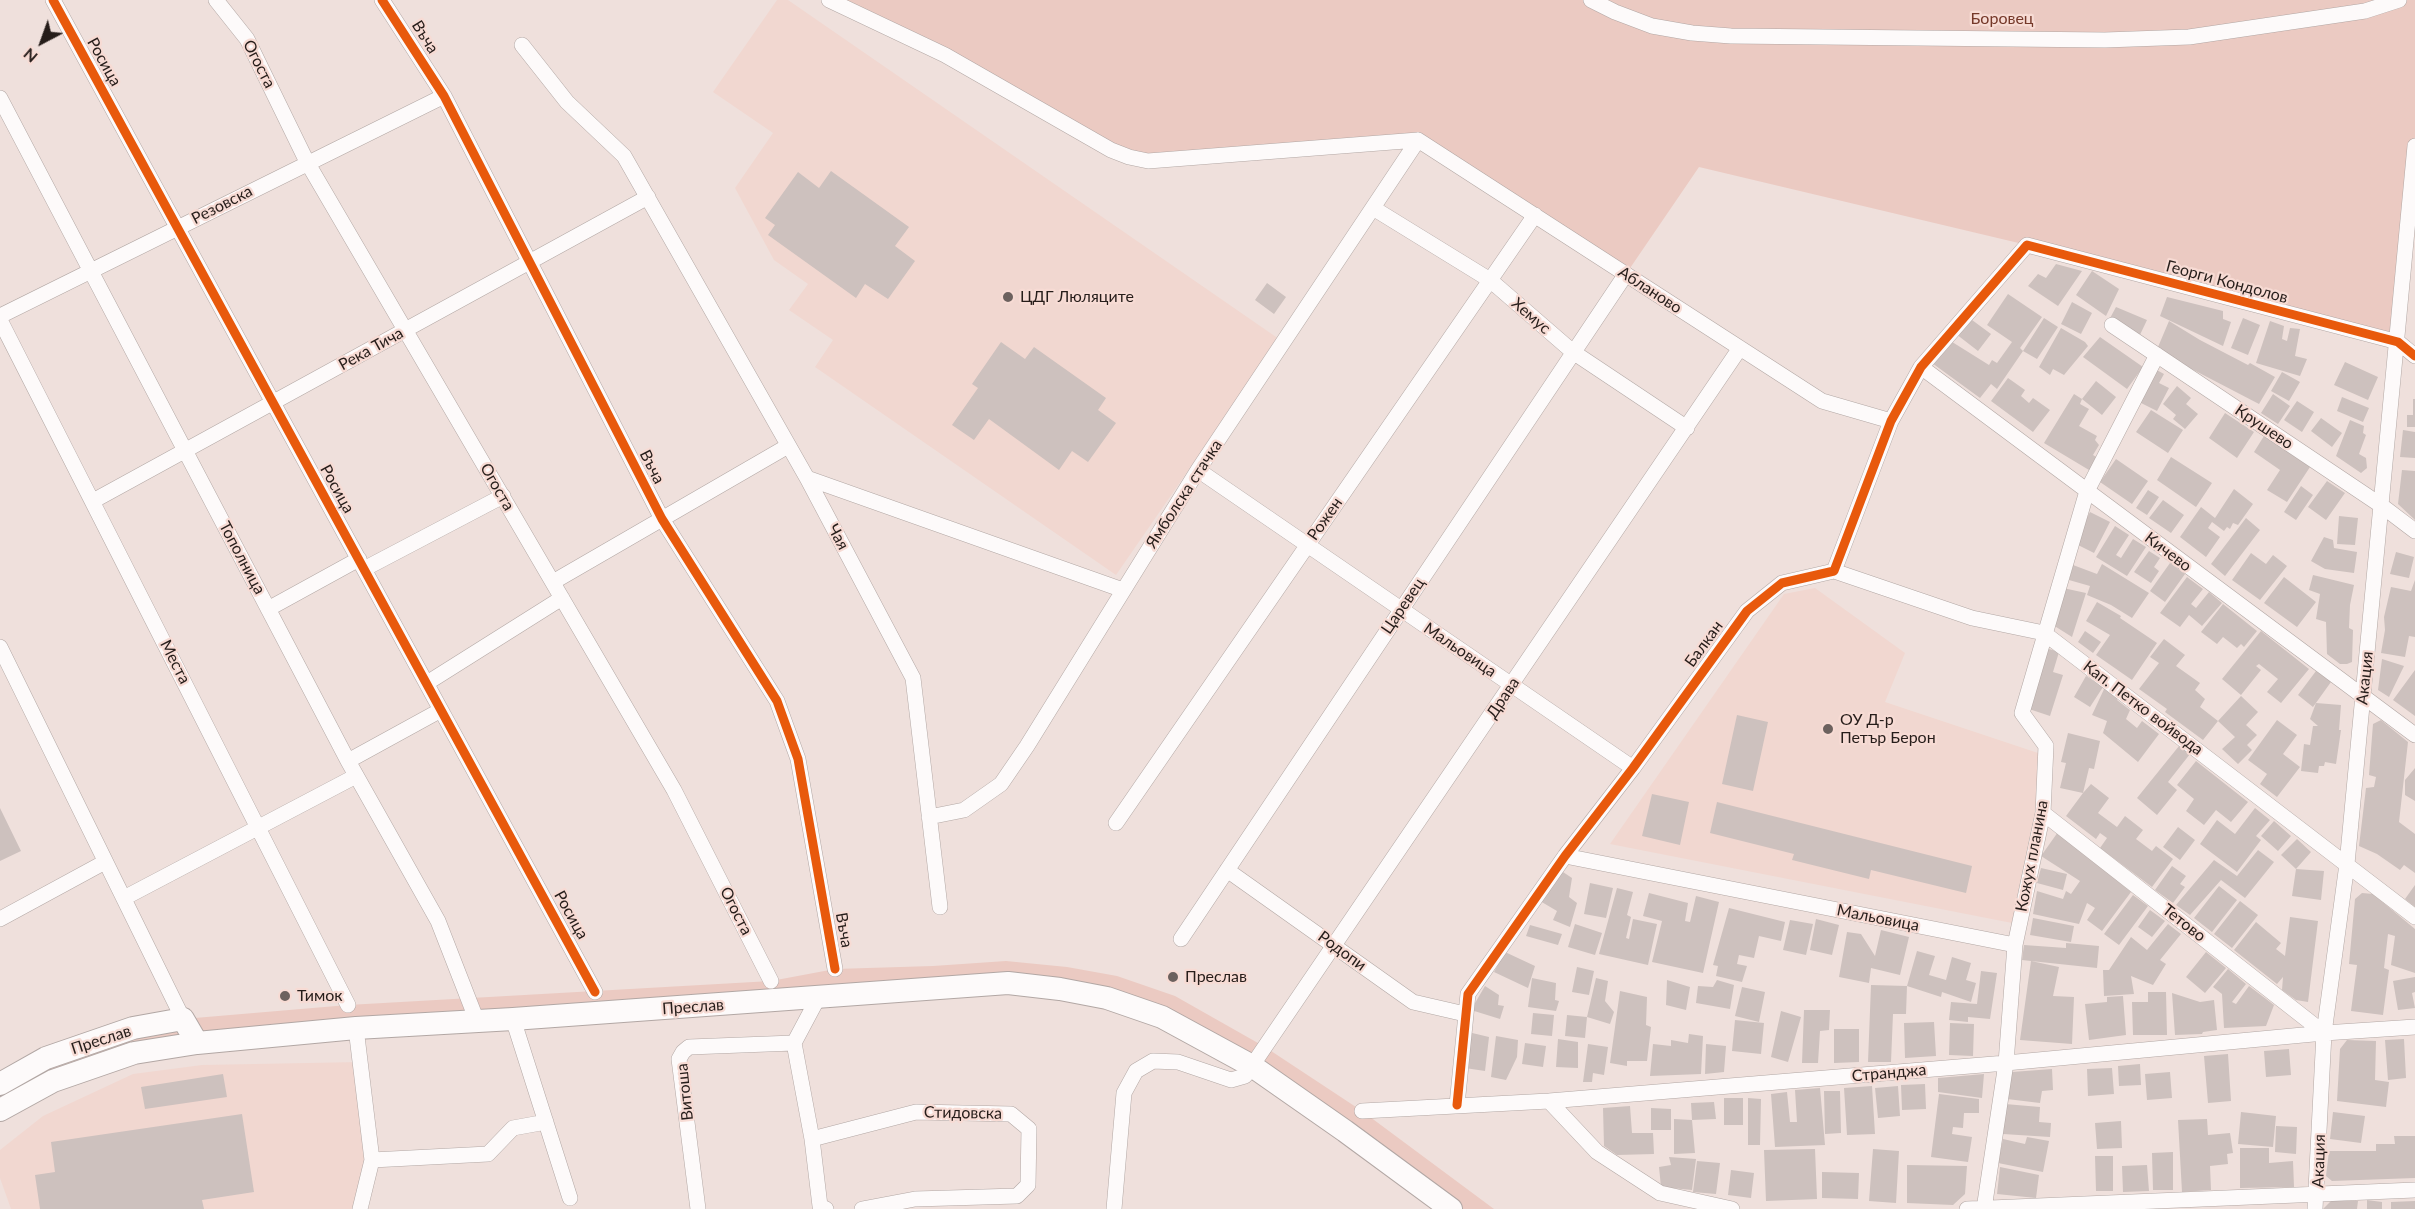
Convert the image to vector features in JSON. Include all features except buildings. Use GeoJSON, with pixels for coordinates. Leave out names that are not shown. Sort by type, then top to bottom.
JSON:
{"type":"FeatureCollection","features":[{"type":"Feature","properties":{"kind":"main road","name":"Преслав"},"geometry":{"type":"LineString","coordinates":[[0,1110],[52,1082],[134,1053],[196,1043],[356,1028],[477,1022],[1008,983],[1060,989],[1107,998],[1162,1017],[1252,1066],[1451,1209]]}},
{"type":"Feature","properties":{"kind":"main road","name":"Преслав"},"geometry":{"type":"LineString","coordinates":[[0,1084],[46,1058],[133,1028],[183,1019]]}},
{"type":"Feature","properties":{"kind":"main road"},"geometry":{"type":"LineString","coordinates":[[183,1019],[196,1043]]}},
{"type":"Feature","properties":{"kind":"street","name":"Росица"},"geometry":{"type":"LineString","coordinates":[[53,0],[595,992]]}},
{"type":"Feature","properties":{"kind":"street","name":"Огоста"},"geometry":{"type":"LineString","coordinates":[[216,0],[248,39],[307,162],[674,789],[771,981]]}},
{"type":"Feature","properties":{"kind":"street","name":"Въча"},"geometry":{"type":"LineString","coordinates":[[382,0],[444,96],[662,519],[777,701],[798,759],[835,969]]}},
{"type":"Feature","properties":{"kind":"street"},"geometry":{"type":"LineString","coordinates":[[829,0],[945,55],[1111,150],[1129,157],[1148,161],[1418,140]]}},
{"type":"Feature","properties":{"kind":"street"},"geometry":{"type":"LineString","coordinates":[[1591,0],[1652,26],[1702,34],[2105,40],[2189,37],[2354,12],[2399,0]]}},
{"type":"Feature","properties":{"kind":"street","name":"Чая"},"geometry":{"type":"LineString","coordinates":[[522,45],[567,102],[624,156],[807,478],[913,678],[940,907]]}},
{"type":"Feature","properties":{"kind":"street","name":"Резовска"},"geometry":{"type":"LineString","coordinates":[[0,318],[307,162],[444,96]]}},
{"type":"Feature","properties":{"kind":"street","name":"Тополница"},"geometry":{"type":"LineString","coordinates":[[0,98],[348,761],[438,921],[477,1022]]}},
{"type":"Feature","properties":{"kind":"street","name":"Ямболска стачка"},"geometry":{"type":"LineString","coordinates":[[928,817],[964,810],[1001,784],[1028,746],[1198,470],[1418,140]]}},
{"type":"Feature","properties":{"kind":"street","name":"Абланово"},"geometry":{"type":"LineString","coordinates":[[1418,140],[1822,401],[1891,421]]}},
{"type":"Feature","properties":{"kind":"street","name":"Акация"},"geometry":{"type":"LineString","coordinates":[[2316,1202],[2324,1033],[2347,864],[2414,176],[2415,146]]}},
{"type":"Feature","properties":{"kind":"street","name":"Река Тича"},"geometry":{"type":"LineString","coordinates":[[93,501],[648,197]]}},
{"type":"Feature","properties":{"kind":"street","name":"Хемус"},"geometry":{"type":"LineString","coordinates":[[1373,208],[1490,280],[1573,352],[1687,428]]}},
{"type":"Feature","properties":{"kind":"street","name":"Рожен"},"geometry":{"type":"LineString","coordinates":[[1116,823],[1535,215]]}},
{"type":"Feature","properties":{"kind":"street","name":"Георги Кондолов"},"geometry":{"type":"LineString","coordinates":[[1922,368],[2027,246],[2398,342],[2415,356]]}},
{"type":"Feature","properties":{"kind":"street","name":"Царевец"},"geometry":{"type":"LineString","coordinates":[[1181,939],[1626,274]]}},
{"type":"Feature","properties":{"kind":"street","name":"Места"},"geometry":{"type":"LineString","coordinates":[[0,318],[348,1005]]}},
{"type":"Feature","properties":{"kind":"street","name":"Крушево"},"geometry":{"type":"LineString","coordinates":[[2112,325],[2382,506],[2415,531]]}},
{"type":"Feature","properties":{"kind":"street","name":"Драва"},"geometry":{"type":"LineString","coordinates":[[1252,1066],[1740,348]]}},
{"type":"Feature","properties":{"kind":"street","name":"Кожух планина"},"geometry":{"type":"LineString","coordinates":[[1984,1209],[2006,1064],[2014,945],[2043,813],[2046,746],[2022,713],[2087,491],[2157,355]]}},
{"type":"Feature","properties":{"kind":"street"},"geometry":{"type":"LineString","coordinates":[[1834,571],[1891,421],[1922,368]]}},
{"type":"Feature","properties":{"kind":"street","name":"Кичево"},"geometry":{"type":"LineString","coordinates":[[1922,368],[2415,735]]}},
{"type":"Feature","properties":{"kind":"street"},"geometry":{"type":"LineString","coordinates":[[553,582],[788,446]]}},
{"type":"Feature","properties":{"kind":"street","name":"Мальовица"},"geometry":{"type":"LineString","coordinates":[[1198,470],[1633,768]]}},
{"type":"Feature","properties":{"kind":"street"},"geometry":{"type":"LineString","coordinates":[[807,478],[1123,590]]}},
{"type":"Feature","properties":{"kind":"street"},"geometry":{"type":"LineString","coordinates":[[268,609],[503,496]]}},
{"type":"Feature","properties":{"kind":"street","name":"Кап. Петко войвода"},"geometry":{"type":"LineString","coordinates":[[1834,571],[1972,618],[2044,633],[2415,917]]}},
{"type":"Feature","properties":{"kind":"street","name":"Балкан"},"geometry":{"type":"LineString","coordinates":[[1457,1105],[1468,994],[1565,856],[1633,768],[1747,611],[1782,583],[1834,571]]}},
{"type":"Feature","properties":{"kind":"street"},"geometry":{"type":"LineString","coordinates":[[427,683],[562,598]]}},
{"type":"Feature","properties":{"kind":"street"},"geometry":{"type":"LineString","coordinates":[[0,647],[183,1019]]}},
{"type":"Feature","properties":{"kind":"street"},"geometry":{"type":"LineString","coordinates":[[348,761],[441,710]]}},
{"type":"Feature","properties":{"kind":"street"},"geometry":{"type":"LineString","coordinates":[[124,898],[356,776]]}},
{"type":"Feature","properties":{"kind":"street","name":"Тетово"},"geometry":{"type":"LineString","coordinates":[[2043,813],[2324,1033]]}},
{"type":"Feature","properties":{"kind":"street","name":"Мальовица"},"geometry":{"type":"LineString","coordinates":[[1565,856],[2014,945]]}},
{"type":"Feature","properties":{"kind":"street"},"geometry":{"type":"LineString","coordinates":[[0,919],[105,862]]}},
{"type":"Feature","properties":{"kind":"street","name":"Родопи"},"geometry":{"type":"LineString","coordinates":[[1227,870],[1413,1002],[1465,1014]]}},
{"type":"Feature","properties":{"kind":"street"},"geometry":{"type":"LineString","coordinates":[[818,998],[794,1043],[823,1207]]}},
{"type":"Feature","properties":{"kind":"street"},"geometry":{"type":"LineString","coordinates":[[513,1019],[570,1198]]}},
{"type":"Feature","properties":{"kind":"street","name":"Странджа"},"geometry":{"type":"LineString","coordinates":[[1362,1111],[1549,1101],[2006,1064],[2324,1033],[2415,1027]]}},
{"type":"Feature","properties":{"kind":"street"},"geometry":{"type":"LineString","coordinates":[[356,1028],[372,1160],[360,1209]]}},
{"type":"Feature","properties":{"kind":"street","name":"Витоша"},"geometry":{"type":"LineString","coordinates":[[699,1209],[679,1059],[683,1052],[689,1047],[794,1043]]}},
{"type":"Feature","properties":{"kind":"street"},"geometry":{"type":"LineString","coordinates":[[1114,1209],[1124,1093],[1136,1071],[1153,1061],[1178,1062],[1231,1080],[1245,1076],[1252,1066]]}},
{"type":"Feature","properties":{"kind":"street"},"geometry":{"type":"LineString","coordinates":[[1549,1101],[1597,1152],[1660,1192],[1732,1209]]}},
{"type":"Feature","properties":{"kind":"street","name":"Стидовска"},"geometry":{"type":"LineString","coordinates":[[812,1139],[916,1112],[1011,1114],[1029,1129],[1028,1185],[1017,1196],[915,1199],[862,1209]]}},
{"type":"Feature","properties":{"kind":"street"},"geometry":{"type":"LineString","coordinates":[[372,1160],[488,1154],[513,1128],[546,1122]]}},
{"type":"Feature","properties":{"kind":"street"},"geometry":{"type":"LineString","coordinates":[[1967,1209],[2316,1202],[2415,1191]]}},
{"type":"Feature","properties":{"kind":"shaded area","name":"ЦДГ Люляците"},"geometry":{"type":"Polygon","coordinates":[[[777,0],[788,0],[1279,339],[1116,575],[815,367],[833,340],[789,310],[808,284],[774,260],[735,188],[773,133],[713,92],[777,0]]]}},
{"type":"Feature","properties":{"kind":"shaded area","name":"ОУ Д-р Петър Берон"},"geometry":{"type":"Polygon","coordinates":[[[1815,588],[1905,653],[1885,702],[2047,756],[2012,923],[1610,844],[1784,594],[1815,588]]]}},
{"type":"Feature","properties":{"kind":"shaded area"},"geometry":{"type":"Polygon","coordinates":[[[360,1062],[372,1160],[360,1209],[11,1209],[0,1178],[0,1150],[43,1116],[133,1074],[202,1065],[360,1062]]]}},
{"type":"Feature","properties":{"kind":"green space","name":"Боровец"},"geometry":{"type":"Polygon","coordinates":[[[829,0],[2415,0],[2415,146],[2398,342],[2027,245],[1699,167],[1626,274],[1418,140],[1148,161],[829,0]]]}},
{"type":"Feature","properties":{"kind":"green space"},"geometry":{"type":"Polygon","coordinates":[[[1006,961],[1067,967],[1117,976],[1175,996],[1265,1047],[1362,1111],[1494,1209],[1451,1209],[1162,1017],[1060,989],[197,1043],[0,1110],[0,1084],[183,1019],[348,1005],[771,981],[835,969],[1006,961]]]}},
{"type":"Feature","properties":{"kind":"cycle path"},"geometry":{"type":"LineString","coordinates":[[53,0],[595,992]]}},
{"type":"Feature","properties":{"kind":"cycle path"},"geometry":{"type":"LineString","coordinates":[[382,0],[444,96],[662,519],[777,701],[798,759],[835,969]]}},
{"type":"Feature","properties":{"kind":"cycle path"},"geometry":{"type":"LineString","coordinates":[[1457,1105],[1468,994],[1565,856],[1633,768],[1747,611],[1782,583],[1834,571],[1891,421],[1921,367],[2027,245],[2398,342],[2415,356]]}},
{"type":"Feature","properties":{"kind":"place","name":"ЦДГ Люляците"},"geometry":{"type":"Point","coordinates":[1008,297]}},
{"type":"Feature","properties":{"kind":"place","name":"ОУ Д-р Петър Берон"},"geometry":{"type":"Point","coordinates":[1828,729]}},
{"type":"Feature","properties":{"kind":"place","name":"Преслав"},"geometry":{"type":"Point","coordinates":[1173,977]}},
{"type":"Feature","properties":{"kind":"place","name":"Тимок"},"geometry":{"type":"Point","coordinates":[285,996]}}]}
